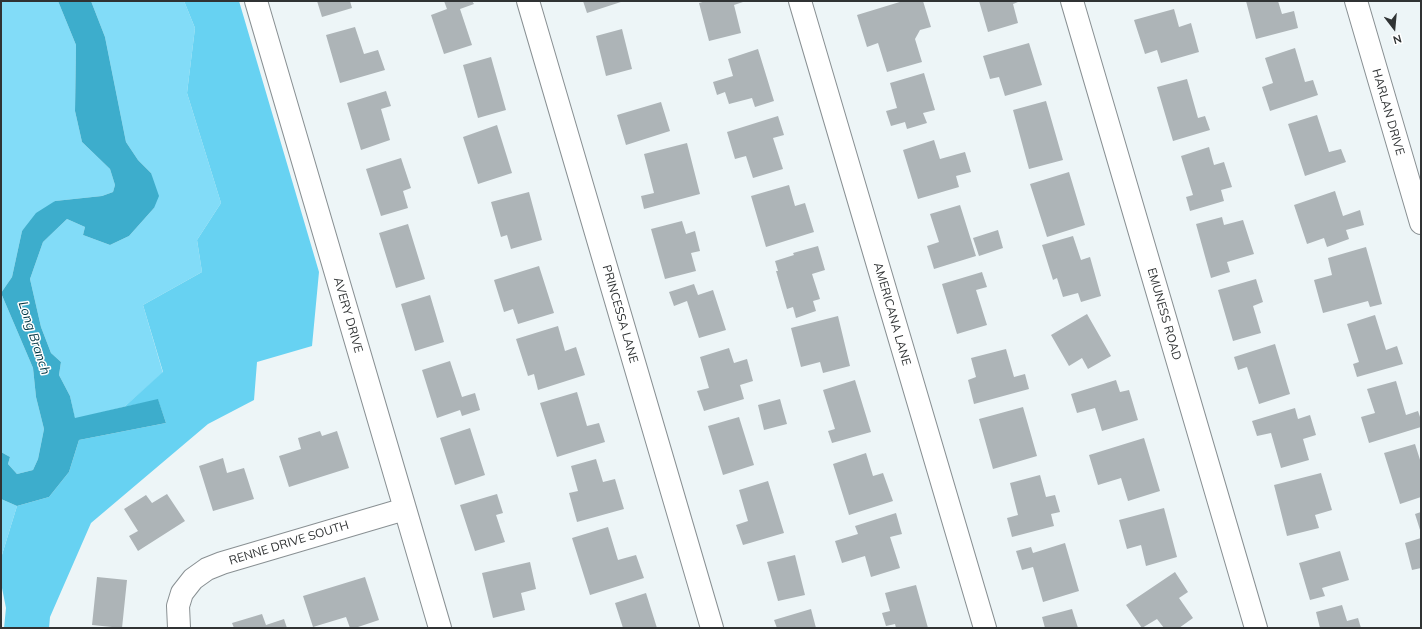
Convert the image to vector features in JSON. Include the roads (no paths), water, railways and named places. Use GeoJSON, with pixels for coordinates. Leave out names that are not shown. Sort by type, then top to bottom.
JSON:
{"type":"FeatureCollection","features":[{"type":"Feature","properties":{"kind":"street","name":"AVERY DRIVE"},"geometry":{"type":"LineString","coordinates":[[256,1],[440,628]]}},
{"type":"Feature","properties":{"kind":"street","name":"PRINCESSA LANE"},"geometry":{"type":"LineString","coordinates":[[528,1],[712,628]]}},
{"type":"Feature","properties":{"kind":"street","name":"AMERICANA LANE"},"geometry":{"type":"LineString","coordinates":[[800,1],[985,628]]}},
{"type":"Feature","properties":{"kind":"street","name":"EMUNESS ROAD"},"geometry":{"type":"LineString","coordinates":[[1072,1],[1256,628]]}},
{"type":"Feature","properties":{"kind":"street","name":"HARLAN DRIVE"},"geometry":{"type":"LineString","coordinates":[[1356,1],[1421,223]]}},
{"type":"Feature","properties":{"kind":"street","name":"RENNE DRIVE SOUTH"},"geometry":{"type":"LineString","coordinates":[[179,628],[178,606],[182,593],[193,579],[207,569],[222,563],[405,509]]}},
{"type":"Feature","properties":{"kind":"water","name":"Long Branch"},"geometry":{"type":"Polygon","coordinates":[[[58,1],[91,1],[105,37],[126,142],[138,160],[151,173],[159,196],[154,208],[129,236],[110,245],[83,235],[85,227],[67,219],[43,242],[30,279],[41,327],[51,353],[61,362],[59,375],[70,396],[75,418],[158,399],[166,423],[79,440],[69,472],[49,497],[17,506],[1,499],[1,452],[10,457],[8,464],[17,474],[33,470],[38,459],[44,429],[36,397],[33,368],[1,293],[12,277],[22,231],[36,213],[55,201],[102,196],[113,192],[115,185],[110,169],[82,142],[75,111],[76,45],[58,1]]]}}]}
